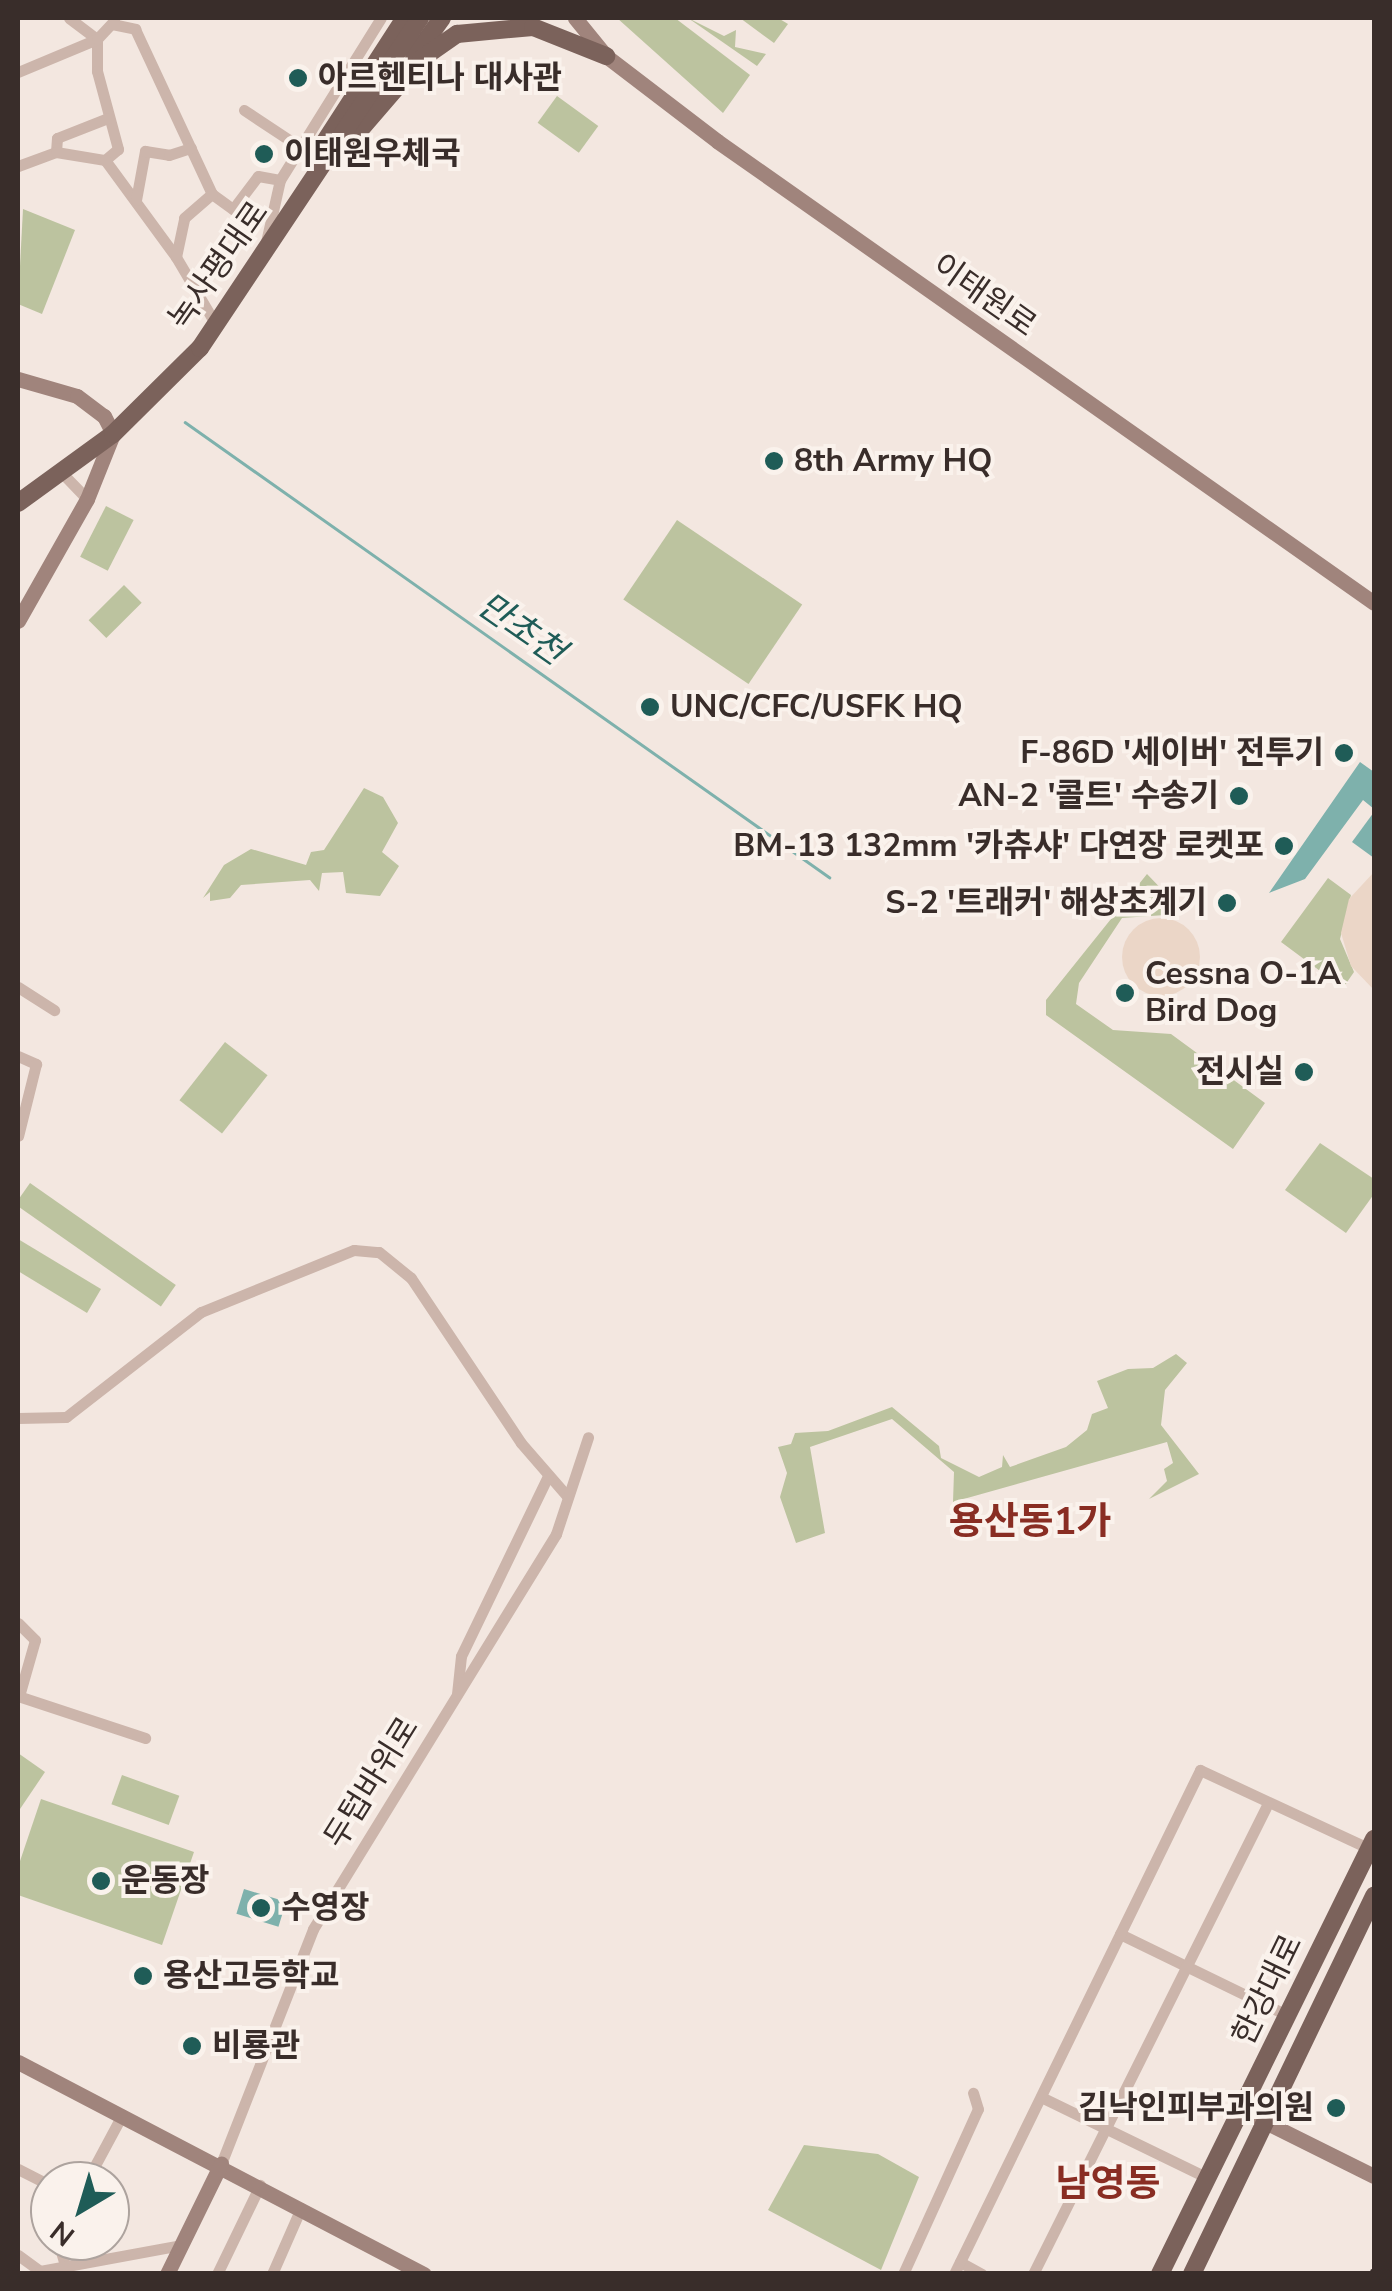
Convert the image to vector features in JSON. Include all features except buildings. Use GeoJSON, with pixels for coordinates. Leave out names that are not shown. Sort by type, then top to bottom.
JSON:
{"type":"FeatureCollection","features":[{"type":"Feature","properties":{"kind":"main road"},"geometry":{"type":"LineString","coordinates":[[320,171],[324,143],[404,18]]}},
{"type":"Feature","properties":{"kind":"main road","name":"녹사평대로"},"geometry":{"type":"LineString","coordinates":[[18,504],[113,434],[166,387],[262,260],[420,18]]}},
{"type":"Feature","properties":{"kind":"main road"},"geometry":{"type":"LineString","coordinates":[[366,127],[442,18]]}},
{"type":"Feature","properties":{"kind":"main road","name":"이태원로"},"geometry":{"type":"LineString","coordinates":[[575,18],[606,56],[726,147],[1374,603]]}},
{"type":"Feature","properties":{"kind":"main road"},"geometry":{"type":"LineString","coordinates":[[320,171],[366,127],[421,59],[468,31],[533,27],[606,56]]}},
{"type":"Feature","properties":{"kind":"main road"},"geometry":{"type":"LineString","coordinates":[[18,379],[78,396],[104,416],[113,434],[87,499],[18,621]]}},
{"type":"Feature","properties":{"kind":"main road","name":"한강대로"},"geometry":{"type":"LineString","coordinates":[[1160,2274],[1372,1844]]}},
{"type":"Feature","properties":{"kind":"main road","name":"한강대로"},"geometry":{"type":"LineString","coordinates":[[1192,2274],[1374,1896]]}},
{"type":"Feature","properties":{"kind":"main road"},"geometry":{"type":"LineString","coordinates":[[18,2062],[221,2164],[421,2273]]}},
{"type":"Feature","properties":{"kind":"main road"},"geometry":{"type":"LineString","coordinates":[[1243,2111],[1374,2176]]}},
{"type":"Feature","properties":{"kind":"main road"},"geometry":{"type":"LineString","coordinates":[[168,2274],[221,2164]]}},
{"type":"Feature","properties":{"kind":"street"},"geometry":{"type":"LineString","coordinates":[[68,18],[96,39],[108,118],[118,149],[105,160]]}},
{"type":"Feature","properties":{"kind":"street"},"geometry":{"type":"LineString","coordinates":[[262,260],[280,180],[381,18]]}},
{"type":"Feature","properties":{"kind":"street"},"geometry":{"type":"LineString","coordinates":[[18,72],[96,39],[115,21],[135,29],[212,194],[233,209],[258,176],[280,180]]}},
{"type":"Feature","properties":{"kind":"street"},"geometry":{"type":"LineString","coordinates":[[244,110],[300,147]]}},
{"type":"Feature","properties":{"kind":"street"},"geometry":{"type":"LineString","coordinates":[[56,152],[56,138],[108,118]]}},
{"type":"Feature","properties":{"kind":"street"},"geometry":{"type":"LineString","coordinates":[[137,204],[134,183],[145,151],[168,154],[191,148]]}},
{"type":"Feature","properties":{"kind":"street"},"geometry":{"type":"LineString","coordinates":[[18,166],[56,152],[105,160],[176,257],[216,325]]}},
{"type":"Feature","properties":{"kind":"street"},"geometry":{"type":"LineString","coordinates":[[176,257],[184,218],[212,194]]}},
{"type":"Feature","properties":{"kind":"street"},"geometry":{"type":"LineString","coordinates":[[62,472],[87,499]]}},
{"type":"Feature","properties":{"kind":"street"},"geometry":{"type":"LineString","coordinates":[[18,986],[54,1010]]}},
{"type":"Feature","properties":{"kind":"street"},"geometry":{"type":"LineString","coordinates":[[18,1056],[36,1064],[18,1136]]}},
{"type":"Feature","properties":{"kind":"street"},"geometry":{"type":"LineString","coordinates":[[18,1418],[66,1417],[201,1312],[354,1250],[379,1252],[411,1278],[548,1476],[567,1496]]}},
{"type":"Feature","properties":{"kind":"street","name":"두텁바위로"},"geometry":{"type":"LineString","coordinates":[[221,2164],[313,1929],[556,1534],[588,1438]]}},
{"type":"Feature","properties":{"kind":"street"},"geometry":{"type":"LineString","coordinates":[[457,1698],[462,1656],[548,1476]]}},
{"type":"Feature","properties":{"kind":"street"},"geometry":{"type":"LineString","coordinates":[[18,1623],[36,1640],[18,1696],[145,1738]]}},
{"type":"Feature","properties":{"kind":"street"},"geometry":{"type":"LineString","coordinates":[[982,2274],[957,2268],[1200,1770],[1268,1803],[1372,1844]]}},
{"type":"Feature","properties":{"kind":"street"},"geometry":{"type":"LineString","coordinates":[[1032,2274],[1268,1803]]}},
{"type":"Feature","properties":{"kind":"street"},"geometry":{"type":"LineString","coordinates":[[1120,1934],[1289,2016]]}},
{"type":"Feature","properties":{"kind":"street"},"geometry":{"type":"LineString","coordinates":[[903,2274],[978,2109],[972,2093]]}},
{"type":"Feature","properties":{"kind":"street"},"geometry":{"type":"LineString","coordinates":[[1040,2097],[1208,2178]]}},
{"type":"Feature","properties":{"kind":"street"},"geometry":{"type":"LineString","coordinates":[[97,2161],[122,2115]]}},
{"type":"Feature","properties":{"kind":"street"},"geometry":{"type":"LineString","coordinates":[[217,2274],[260,2185]]}},
{"type":"Feature","properties":{"kind":"street"},"geometry":{"type":"LineString","coordinates":[[272,2274],[301,2208]]}},
{"type":"Feature","properties":{"kind":"street"},"geometry":{"type":"LineString","coordinates":[[18,2254],[40,2272],[182,2245]]}},
{"type":"Feature","properties":{"kind":"street"},"geometry":{"type":"LineString","coordinates":[[63,2261],[64,2266]]}},
{"type":"Feature","properties":{"kind":"green space"},"geometry":{"type":"Polygon","coordinates":[[[617,18],[675,18],[750,75],[723,113],[617,18]]]}},
{"type":"Feature","properties":{"kind":"green space"},"geometry":{"type":"Polygon","coordinates":[[[688,18],[724,36],[736,30],[735,47],[766,54],[757,66],[688,18]]]}},
{"type":"Feature","properties":{"kind":"green space"},"geometry":{"type":"Polygon","coordinates":[[[740,18],[778,18],[788,24],[774,43],[740,18]]]}},
{"type":"Feature","properties":{"kind":"green space"},"geometry":{"type":"Polygon","coordinates":[[[557,96],[598,126],[579,153],[538,123],[557,96]]]}},
{"type":"Feature","properties":{"kind":"green space"},"geometry":{"type":"Polygon","coordinates":[[[23,209],[75,230],[42,314],[18,304],[23,209]]]}},
{"type":"Feature","properties":{"kind":"green space"},"geometry":{"type":"Polygon","coordinates":[[[106,506],[134,520],[108,571],[80,557],[106,506]]]}},
{"type":"Feature","properties":{"kind":"green space"},"geometry":{"type":"Polygon","coordinates":[[[677,520],[802,604],[749,684],[623,600],[677,520]]]}},
{"type":"Feature","properties":{"kind":"green space"},"geometry":{"type":"Polygon","coordinates":[[[124,585],[142,603],[106,638],[89,620],[124,585]]]}},
{"type":"Feature","properties":{"kind":"green space"},"geometry":{"type":"Polygon","coordinates":[[[364,788],[383,797],[398,823],[382,852],[399,866],[380,896],[346,893],[343,872],[322,873],[319,891],[310,880],[241,885],[230,898],[210,901],[210,892],[203,898],[224,865],[251,849],[306,865],[311,852],[324,850],[364,788]]]}},
{"type":"Feature","properties":{"kind":"green space"},"geometry":{"type":"Polygon","coordinates":[[[1147,874],[1173,901],[1165,915],[1122,918],[1079,983],[1076,1004],[1113,1030],[1171,1034],[1265,1103],[1233,1149],[1046,1015],[1046,1000],[1147,874]]]}},
{"type":"Feature","properties":{"kind":"green space"},"geometry":{"type":"Polygon","coordinates":[[[1328,878],[1351,895],[1340,939],[1354,972],[1343,988],[1281,942],[1328,878]]]}},
{"type":"Feature","properties":{"kind":"green space"},"geometry":{"type":"Polygon","coordinates":[[[225,1042],[268,1075],[222,1134],[179,1100],[225,1042]]]}},
{"type":"Feature","properties":{"kind":"green space"},"geometry":{"type":"Polygon","coordinates":[[[1320,1143],[1374,1179],[1374,1194],[1346,1233],[1285,1190],[1320,1143]]]}},
{"type":"Feature","properties":{"kind":"green space"},"geometry":{"type":"Polygon","coordinates":[[[30,1183],[176,1285],[161,1306],[18,1206],[30,1183]]]}},
{"type":"Feature","properties":{"kind":"green space"},"geometry":{"type":"Polygon","coordinates":[[[18,1239],[101,1289],[87,1313],[18,1271],[18,1239]]]}},
{"type":"Feature","properties":{"kind":"green space"},"geometry":{"type":"Polygon","coordinates":[[[1176,1354],[1187,1363],[1165,1390],[1161,1425],[1199,1474],[1149,1499],[1167,1481],[1164,1469],[1173,1463],[1167,1442],[953,1502],[954,1472],[892,1419],[810,1447],[825,1533],[796,1543],[780,1497],[787,1473],[778,1447],[791,1444],[795,1433],[828,1431],[892,1407],[939,1446],[941,1458],[979,1477],[1002,1467],[1003,1455],[1010,1467],[1066,1447],[1087,1430],[1092,1414],[1108,1408],[1097,1381],[1128,1369],[1153,1368],[1176,1354]]]}},
{"type":"Feature","properties":{"kind":"green space"},"geometry":{"type":"Polygon","coordinates":[[[18,1753],[45,1772],[18,1812],[18,1753]]]}},
{"type":"Feature","properties":{"kind":"green space"},"geometry":{"type":"Polygon","coordinates":[[[122,1775],[179,1796],[169,1825],[111,1804],[122,1775]]]}},
{"type":"Feature","properties":{"kind":"green space","name":"운동장"},"geometry":{"type":"Polygon","coordinates":[[[41,1799],[194,1852],[162,1945],[18,1895],[18,1867],[41,1799]]]}},
{"type":"Feature","properties":{"kind":"green space"},"geometry":{"type":"Polygon","coordinates":[[[804,2145],[878,2154],[919,2177],[881,2270],[768,2210],[804,2145]]]}},
{"type":"Feature","properties":{"kind":"shaded area"},"geometry":{"type":"Polygon","coordinates":[[[1374,872],[1374,990],[1351,966],[1341,933],[1349,899],[1374,872]]]}},
{"type":"Feature","properties":{"kind":"shaded area"},"geometry":{"type":"Polygon","coordinates":[[[1161,918],[1189,929],[1200,957],[1189,985],[1161,996],[1133,985],[1122,957],[1133,929],[1161,918]]]}},
{"type":"Feature","properties":{"kind":"water"},"geometry":{"type":"Polygon","coordinates":[[[1360,762],[1374,772],[1374,809],[1363,800],[1305,879],[1269,893],[1360,762]]]}},
{"type":"Feature","properties":{"kind":"water"},"geometry":{"type":"Polygon","coordinates":[[[1374,812],[1374,858],[1352,842],[1374,812]]]}},
{"type":"Feature","properties":{"kind":"water","name":"수영장"},"geometry":{"type":"Polygon","coordinates":[[[244,1889],[286,1902],[278,1927],[236,1914],[244,1889]]]}},
{"type":"Feature","properties":{"kind":"waterway","name":"만초천"},"geometry":{"type":"LineString","coordinates":[[185,422],[829,877]]}},
{"type":"Feature","properties":{"kind":"railway"},"geometry":{"type":"LineString","coordinates":[[1372,2274],[1374,2270]]}},
{"type":"Feature","properties":{"kind":"place","name":"아르헨티나 대사관"},"geometry":{"type":"Point","coordinates":[298,78]}},
{"type":"Feature","properties":{"kind":"place","name":"이태원우체국"},"geometry":{"type":"Point","coordinates":[264,154]}},
{"type":"Feature","properties":{"kind":"place","name":"8th Army HQ"},"geometry":{"type":"Point","coordinates":[774,461]}},
{"type":"Feature","properties":{"kind":"place","name":"UNC/CFC/USFK HQ"},"geometry":{"type":"Point","coordinates":[650,707]}},
{"type":"Feature","properties":{"kind":"place","name":"F-86D '세이버' 전투기"},"geometry":{"type":"Point","coordinates":[1344,753]}},
{"type":"Feature","properties":{"kind":"place","name":"AN-2 '콜트' 수송기"},"geometry":{"type":"Point","coordinates":[1239,796]}},
{"type":"Feature","properties":{"kind":"place","name":"BM-13 132mm '카츄샤' 다연장 로켓포"},"geometry":{"type":"Point","coordinates":[1284,846]}},
{"type":"Feature","properties":{"kind":"place","name":"S-2 '트래커' 해상초계기"},"geometry":{"type":"Point","coordinates":[1227,903]}},
{"type":"Feature","properties":{"kind":"place","name":"Cessna O-1A Bird Dog"},"geometry":{"type":"Point","coordinates":[1125,993]}},
{"type":"Feature","properties":{"kind":"place","name":"전시실"},"geometry":{"type":"Point","coordinates":[1304,1072]}},
{"type":"Feature","properties":{"kind":"place","name":"운동장"},"geometry":{"type":"Point","coordinates":[101,1881]}},
{"type":"Feature","properties":{"kind":"place","name":"수영장"},"geometry":{"type":"Point","coordinates":[261,1908]}},
{"type":"Feature","properties":{"kind":"place","name":"용산고등학교"},"geometry":{"type":"Point","coordinates":[143,1976]}},
{"type":"Feature","properties":{"kind":"place","name":"비룡관"},"geometry":{"type":"Point","coordinates":[192,2046]}},
{"type":"Feature","properties":{"kind":"place","name":"김낙인피부과의원"},"geometry":{"type":"Point","coordinates":[1336,2108]}},
{"type":"Feature","properties":{"kind":"district","name":"용산동1가"},"geometry":{"type":"Point","coordinates":[1030,1522]}},
{"type":"Feature","properties":{"kind":"district","name":"남영동"},"geometry":{"type":"Point","coordinates":[1108,2184]}}]}
